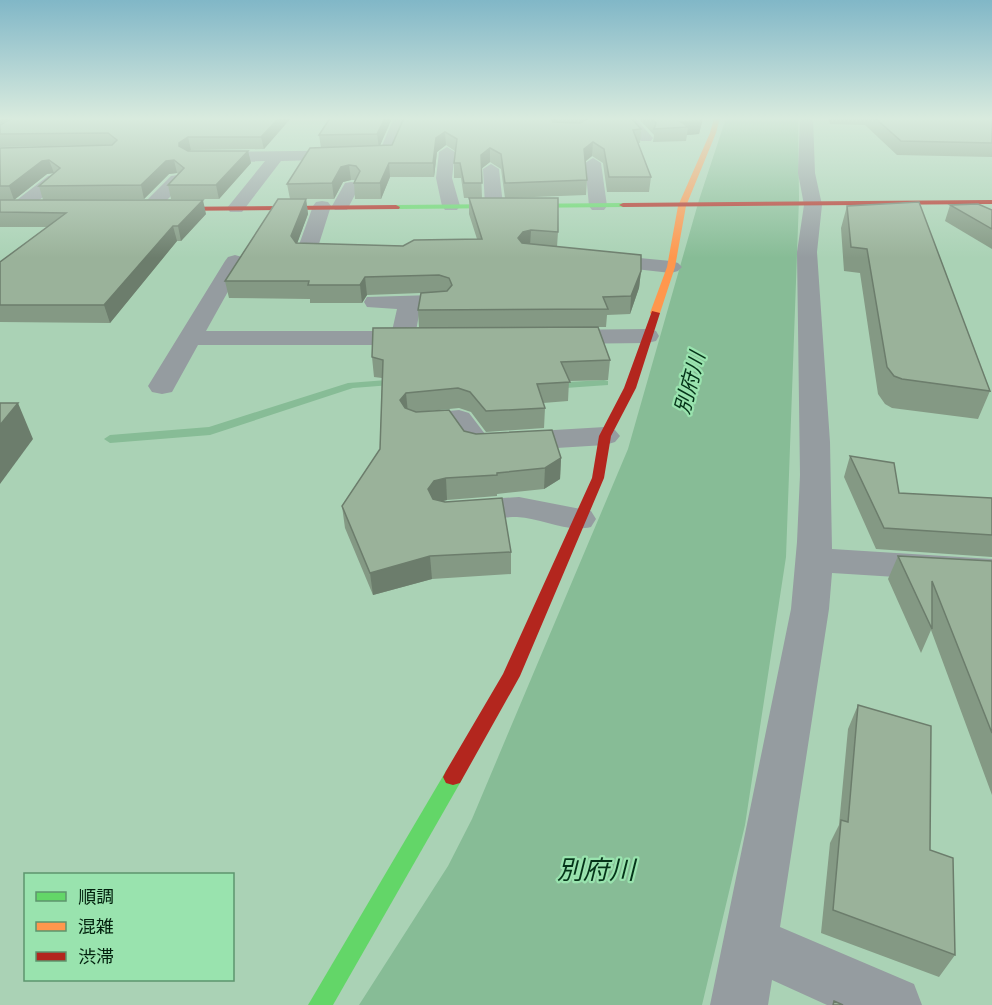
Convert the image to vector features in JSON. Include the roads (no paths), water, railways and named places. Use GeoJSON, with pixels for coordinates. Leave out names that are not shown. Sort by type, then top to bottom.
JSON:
{"type":"FeatureCollection","features":[{"type":"Feature","properties":{"kind":"street"},"geometry":{"type":"LineString","coordinates":[[236,208],[270,165]]}},
{"type":"Feature","properties":{"kind":"street"},"geometry":{"type":"LineString","coordinates":[[446,165],[444,178],[451,206]]}},
{"type":"Feature","properties":{"kind":"street"},"geometry":{"type":"LineString","coordinates":[[592,165],[598,206]]}},
{"type":"Feature","properties":{"kind":"street"},"geometry":{"type":"LineString","coordinates":[[320,1005],[511,676],[598,478],[605,436],[630,388],[671,267],[682,206],[699,165]]}},
{"type":"Feature","properties":{"kind":"street"},"geometry":{"type":"LineString","coordinates":[[739,1005],[810,609],[815,560],[818,490],[808,260],[809,216],[813,205],[807,165]]}},
{"type":"Feature","properties":{"kind":"street"},"geometry":{"type":"LineString","coordinates":[[491,169],[494,205]]}},
{"type":"Feature","properties":{"kind":"street"},"geometry":{"type":"LineString","coordinates":[[14,207],[54,180]]}},
{"type":"Feature","properties":{"kind":"street"},"geometry":{"type":"LineString","coordinates":[[142,209],[177,180]]}},
{"type":"Feature","properties":{"kind":"street"},"geometry":{"type":"LineString","coordinates":[[351,188],[331,206],[303,256],[357,254]]}},
{"type":"Feature","properties":{"kind":"street"},"geometry":{"type":"LineString","coordinates":[[959,202],[992,221]]}},
{"type":"Feature","properties":{"kind":"street"},"geometry":{"type":"LineString","coordinates":[[142,209],[992,202]]}},
{"type":"Feature","properties":{"kind":"street"},"geometry":{"type":"LineString","coordinates":[[14,207],[42,207]]}},
{"type":"Feature","properties":{"kind":"street"},"geometry":{"type":"LineString","coordinates":[[577,258],[671,267]]}},
{"type":"Feature","properties":{"kind":"street"},"geometry":{"type":"LineString","coordinates":[[162,387],[190,338],[222,272]]}},
{"type":"Feature","properties":{"kind":"street"},"geometry":{"type":"LineString","coordinates":[[375,302],[440,302]]}},
{"type":"Feature","properties":{"kind":"street"},"geometry":{"type":"LineString","coordinates":[[402,338],[410,302]]}},
{"type":"Feature","properties":{"kind":"street"},"geometry":{"type":"LineString","coordinates":[[530,337],[647,336]]}},
{"type":"Feature","properties":{"kind":"street"},"geometry":{"type":"LineString","coordinates":[[190,338],[460,337]]}},
{"type":"Feature","properties":{"kind":"street"},"geometry":{"type":"LineString","coordinates":[[418,421],[459,419],[477,444],[605,436]]}},
{"type":"Feature","properties":{"kind":"street"},"geometry":{"type":"LineString","coordinates":[[448,512],[519,507],[579,519]]}},
{"type":"Feature","properties":{"kind":"street"},"geometry":{"type":"LineString","coordinates":[[815,560],[992,571]]}},
{"type":"Feature","properties":{"kind":"street"},"geometry":{"type":"LineString","coordinates":[[749,941],[893,1005]]}},
{"type":"Feature","properties":{"kind":"water","name":"別府川"},"geometry":{"type":"Polygon","coordinates":[[[711,165],[799,165],[786,557],[745,825],[702,1005],[359,1005],[448,866],[472,819],[628,449],[711,165]]]}},
{"type":"Feature","properties":{"kind":"waterway"},"geometry":{"type":"LineString","coordinates":[[110,439],[210,431],[352,385],[400,382]]}},
{"type":"Feature","properties":{"kind":"waterway"},"geometry":{"type":"LineString","coordinates":[[551,386],[604,383]]}}]}
